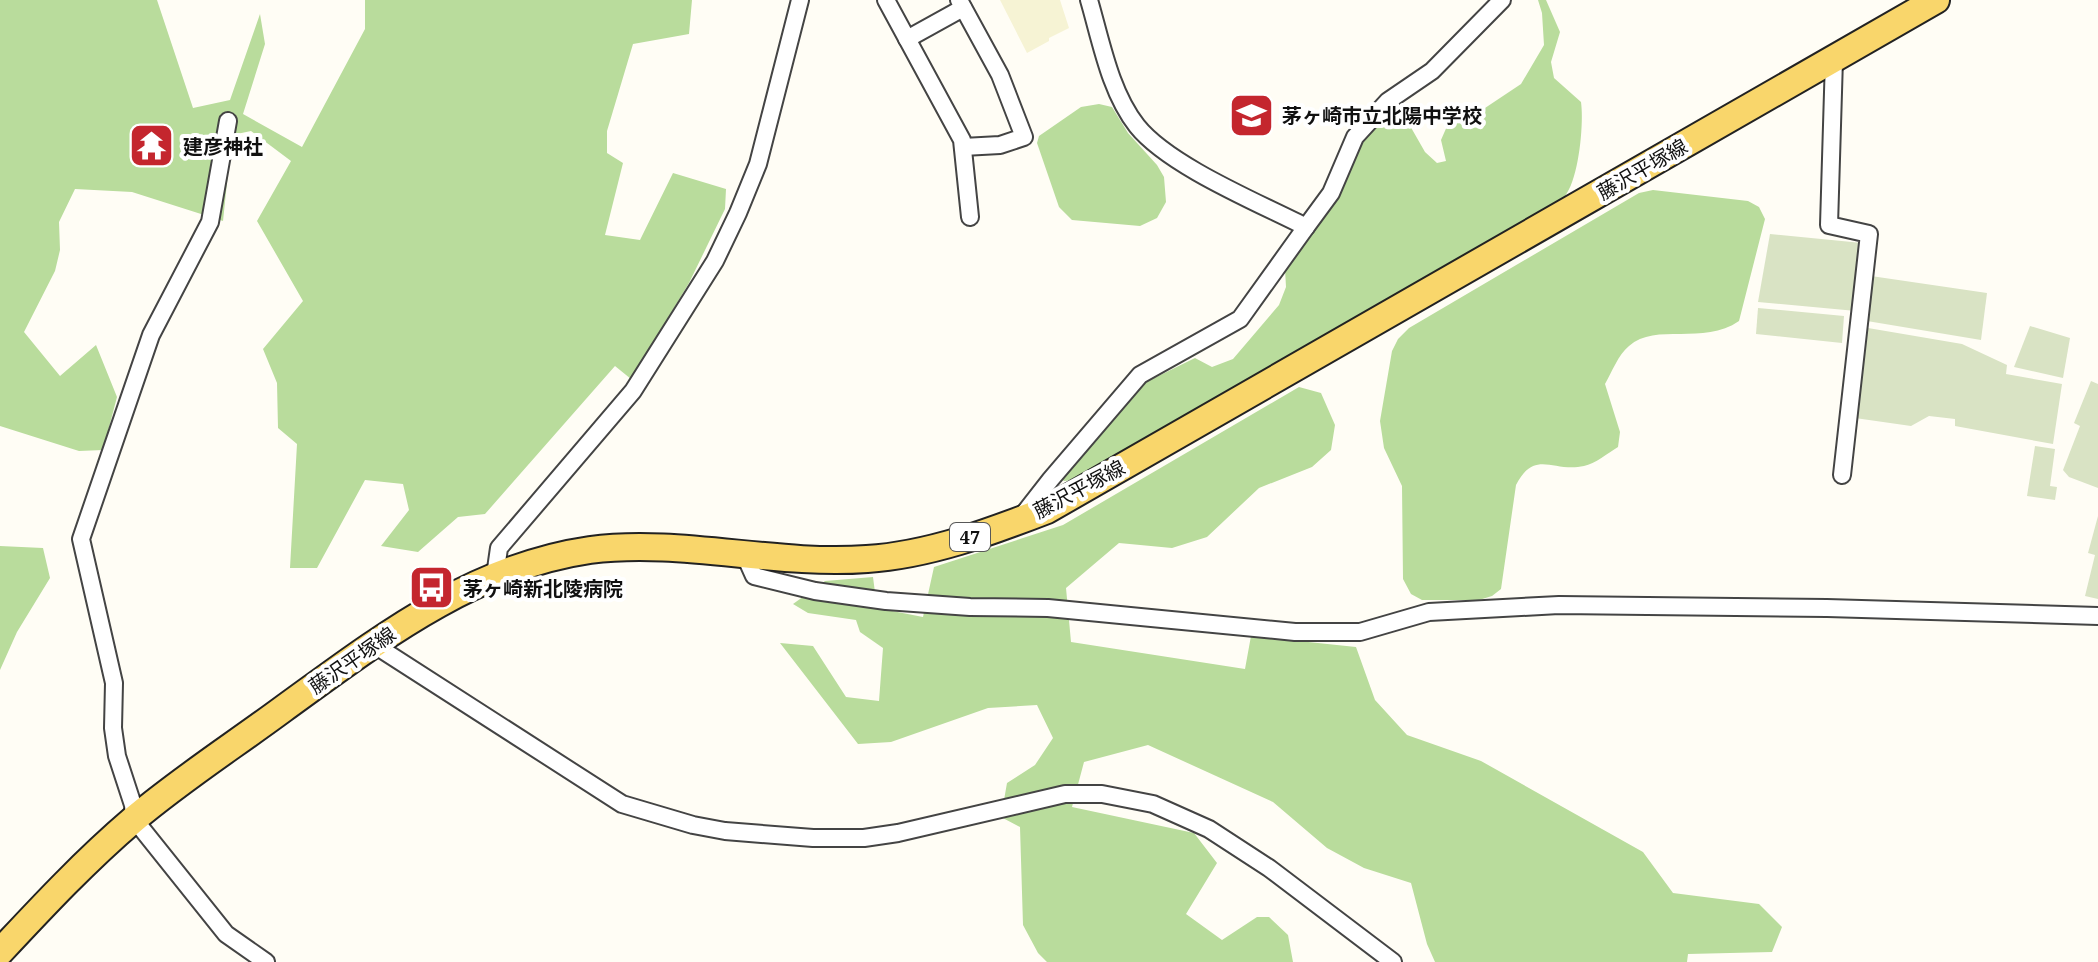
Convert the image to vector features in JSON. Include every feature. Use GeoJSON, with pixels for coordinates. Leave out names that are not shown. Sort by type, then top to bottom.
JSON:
{"type":"FeatureCollection","features":[{"type":"Feature","properties":{"kind":"main road","name":"藤沢平塚線"},"geometry":{"type":"LineString","coordinates":[[0,952],[78,869],[134,819],[373,644],[428,608],[495,576],[588,550],[641,546],[745,556],[868,559],[940,546],[1019,521],[1061,502],[1936,0]]}},
{"type":"Feature","properties":{"kind":"street"},"geometry":{"type":"LineString","coordinates":[[495,576],[499,548],[633,391],[715,261],[758,164],[800,0]]}},
{"type":"Feature","properties":{"kind":"street"},"geometry":{"type":"LineString","coordinates":[[886,0],[963,147],[970,217]]}},
{"type":"Feature","properties":{"kind":"street"},"geometry":{"type":"LineString","coordinates":[[1089,0],[1119,91],[1138,127],[1171,157],[1306,227]]}},
{"type":"Feature","properties":{"kind":"street"},"geometry":{"type":"LineString","coordinates":[[1019,521],[1140,375],[1240,319],[1331,193],[1355,137],[1388,101],[1432,71],[1502,0]]}},
{"type":"Feature","properties":{"kind":"street"},"geometry":{"type":"LineString","coordinates":[[907,39],[961,4],[1000,75],[1024,137],[1000,145],[963,147]]}},
{"type":"Feature","properties":{"kind":"street"},"geometry":{"type":"LineString","coordinates":[[1834,59],[1829,225],[1869,234],[1842,475]]}},
{"type":"Feature","properties":{"kind":"street"},"geometry":{"type":"LineString","coordinates":[[228,121],[210,222],[151,335],[81,539],[114,683],[113,728],[117,756],[133,805],[134,819],[226,934],[266,962]]}},
{"type":"Feature","properties":{"kind":"street"},"geometry":{"type":"LineString","coordinates":[[745,556],[754,576],[815,591],[872,599],[970,607],[1048,608],[1295,632],[1360,632],[1429,612],[1559,605],[1827,608],[2098,616]]}},
{"type":"Feature","properties":{"kind":"street"},"geometry":{"type":"LineString","coordinates":[[373,644],[622,804],[693,825],[725,831],[813,838],[864,838],[1065,794],[1102,794],[1153,804],[1209,829],[1269,868],[1393,962]]}},
{"type":"Feature","properties":{"kind":"shaded area"},"geometry":{"type":"Polygon","coordinates":[[[1000,0],[1060,0],[1069,28],[1027,53],[1000,0]]]}},
{"type":"Feature","properties":{"kind":"green space"},"geometry":{"type":"Polygon","coordinates":[[[0,0],[157,0],[193,108],[230,100],[260,14],[265,44],[243,114],[302,147],[365,29],[365,0],[692,0],[689,34],[633,44],[607,131],[607,153],[623,163],[605,235],[640,240],[673,173],[726,189],[725,209],[689,283],[631,379],[615,366],[485,514],[458,517],[418,552],[381,546],[409,510],[403,484],[365,480],[317,568],[290,568],[297,444],[278,428],[277,383],[263,349],[303,301],[257,221],[291,161],[251,131],[232,135],[223,221],[132,192],[75,189],[59,222],[60,250],[55,271],[24,332],[60,376],[96,345],[117,397],[103,450],[79,451],[0,426],[0,0]]]}},
{"type":"Feature","properties":{"kind":"green space"},"geometry":{"type":"Polygon","coordinates":[[[1538,0],[1546,0],[1560,32],[1551,62],[1554,78],[1581,102],[1577,164],[1564,198],[1074,480],[1064,481],[1059,477],[1136,387],[1195,358],[1212,367],[1233,359],[1279,305],[1286,287],[1285,269],[1329,211],[1366,133],[1381,117],[1392,114],[1405,117],[1425,152],[1437,163],[1446,161],[1441,140],[1448,124],[1482,110],[1521,84],[1544,45],[1538,0]]]}},
{"type":"Feature","properties":{"kind":"green space"},"geometry":{"type":"Polygon","coordinates":[[[1099,104],[1112,107],[1128,133],[1164,177],[1166,202],[1157,218],[1140,226],[1072,220],[1059,207],[1037,143],[1039,136],[1081,107],[1099,104]]]}},
{"type":"Feature","properties":{"kind":"green space"},"geometry":{"type":"Polygon","coordinates":[[[1653,190],[1748,201],[1759,207],[1765,219],[1739,321],[1710,332],[1653,335],[1640,339],[1625,350],[1605,384],[1620,432],[1618,447],[1588,465],[1538,465],[1530,467],[1523,474],[1516,485],[1501,589],[1479,600],[1422,600],[1411,594],[1403,579],[1402,486],[1384,448],[1380,421],[1392,351],[1398,339],[1409,328],[1639,193],[1653,190]]]}},
{"type":"Feature","properties":{"kind":"green space"},"geometry":{"type":"Polygon","coordinates":[[[1770,234],[1862,243],[1856,311],[1758,302],[1770,234]]]}},
{"type":"Feature","properties":{"kind":"green space"},"geometry":{"type":"Polygon","coordinates":[[[1871,276],[1987,293],[1981,340],[1867,321],[1871,276]]]}},
{"type":"Feature","properties":{"kind":"green space"},"geometry":{"type":"Polygon","coordinates":[[[1758,308],[1844,316],[1842,343],[1756,334],[1758,308]]]}},
{"type":"Feature","properties":{"kind":"green space"},"geometry":{"type":"Polygon","coordinates":[[[2030,326],[2070,338],[2063,378],[2014,367],[2030,326]]]}},
{"type":"Feature","properties":{"kind":"green space"},"geometry":{"type":"Polygon","coordinates":[[[1868,328],[1962,344],[2007,365],[2006,374],[2062,384],[2053,444],[1955,426],[1955,419],[1929,416],[1911,426],[1855,418],[1868,328]]]}},
{"type":"Feature","properties":{"kind":"green space"},"geometry":{"type":"Polygon","coordinates":[[[2091,381],[2098,384],[2098,488],[2069,477],[2063,470],[2080,426],[2074,423],[2091,381]]]}},
{"type":"Feature","properties":{"kind":"green space"},"geometry":{"type":"Polygon","coordinates":[[[1299,387],[1321,393],[1335,425],[1331,450],[1312,467],[1259,488],[1207,537],[1172,548],[1119,543],[1066,588],[1071,642],[1245,669],[1251,636],[1356,647],[1375,700],[1407,735],[1481,761],[1643,852],[1673,893],[1759,904],[1782,927],[1772,952],[1688,954],[1687,962],[1435,962],[1427,944],[1411,883],[1364,868],[1327,848],[1273,802],[1148,745],[1084,762],[1072,807],[1194,833],[1217,863],[1186,914],[1222,940],[1257,917],[1269,917],[1288,935],[1293,962],[1047,962],[1038,953],[1023,925],[1020,827],[1001,817],[1007,783],[1035,765],[1053,738],[1037,705],[988,708],[891,742],[858,744],[780,643],[813,646],[846,697],[879,701],[883,648],[860,632],[856,620],[808,613],[793,604],[825,581],[873,577],[877,608],[923,617],[934,567],[1063,525],[1299,387]]]}},
{"type":"Feature","properties":{"kind":"green space"},"geometry":{"type":"Polygon","coordinates":[[[2035,446],[2055,449],[2050,486],[2057,487],[2055,500],[2027,496],[2035,446]]]}},
{"type":"Feature","properties":{"kind":"green space"},"geometry":{"type":"Polygon","coordinates":[[[2098,516],[2098,599],[2085,596],[2095,555],[2088,553],[2098,516]]]}},
{"type":"Feature","properties":{"kind":"green space"},"geometry":{"type":"Polygon","coordinates":[[[0,546],[43,548],[50,578],[17,632],[0,670],[0,546]]]}},
{"type":"Feature","properties":{"kind":"place","name":"茅ヶ崎市立北陽中学校"},"geometry":{"type":"Point","coordinates":[1251,115]}},
{"type":"Feature","properties":{"kind":"place","name":"建彦神社"},"geometry":{"type":"Point","coordinates":[152,146]}},
{"type":"Feature","properties":{"kind":"place","name":"茅ヶ崎新北陵病院"},"geometry":{"type":"Point","coordinates":[432,588]}}]}
